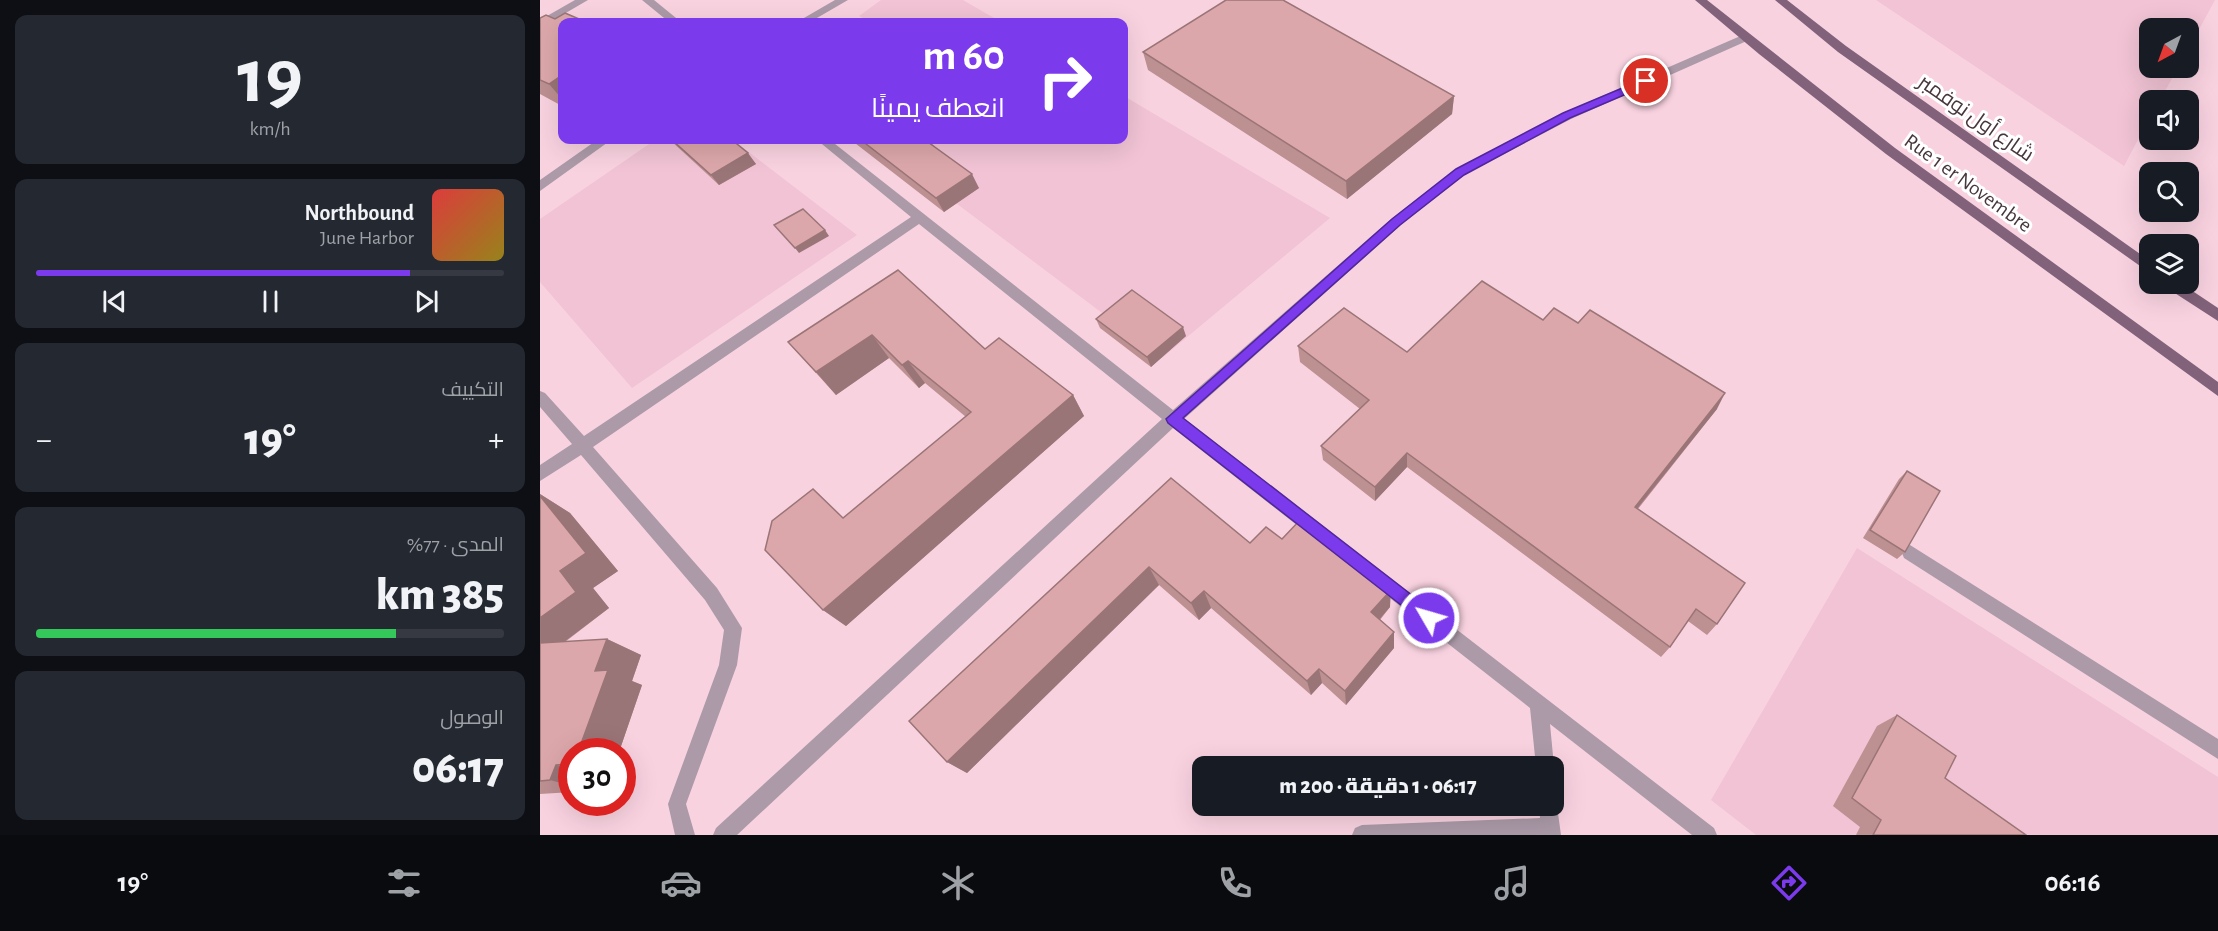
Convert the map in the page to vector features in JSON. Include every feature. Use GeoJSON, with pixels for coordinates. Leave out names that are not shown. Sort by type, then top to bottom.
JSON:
{"type":"FeatureCollection","features":[{"type":"Feature","properties":{"kind":"main road","name":"Rue 1 er Novembre"},"geometry":{"type":"LineString","coordinates":[[1700,0],[1788,73],[1881,144],[2218,390]]}},
{"type":"Feature","properties":{"kind":"main road","name":"شارع أول نوفمبر"},"geometry":{"type":"LineString","coordinates":[[1780,0],[1842,49],[2139,260]]}},
{"type":"Feature","properties":{"kind":"main road"},"geometry":{"type":"LineString","coordinates":[[2187,294],[2218,315]]}},
{"type":"Feature","properties":{"kind":"street"},"geometry":{"type":"LineString","coordinates":[[540,25],[583,0]]}},
{"type":"Feature","properties":{"kind":"street"},"geometry":{"type":"LineString","coordinates":[[647,0],[670,18]]}},
{"type":"Feature","properties":{"kind":"street"},"geometry":{"type":"LineString","coordinates":[[810,18],[843,0]]}},
{"type":"Feature","properties":{"kind":"street"},"geometry":{"type":"LineString","coordinates":[[723,835],[1173,419],[1396,222],[1460,172],[1567,116],[1745,38]]}},
{"type":"Feature","properties":{"kind":"street"},"geometry":{"type":"LineString","coordinates":[[540,186],[599,144]]}},
{"type":"Feature","properties":{"kind":"street"},"geometry":{"type":"LineString","coordinates":[[828,144],[1173,419],[1539,704],[1696,832]]}},
{"type":"Feature","properties":{"kind":"street"},"geometry":{"type":"LineString","coordinates":[[540,474],[920,217]]}},
{"type":"Feature","properties":{"kind":"street"},"geometry":{"type":"LineString","coordinates":[[540,397],[711,594],[733,627],[728,665],[677,804],[684,835]]}},
{"type":"Feature","properties":{"kind":"street"},"geometry":{"type":"LineString","coordinates":[[1910,553],[2218,750]]}},
{"type":"Feature","properties":{"kind":"street"},"geometry":{"type":"LineString","coordinates":[[1539,704],[1544,756]]}},
{"type":"Feature","properties":{"kind":"street"},"geometry":{"type":"LineString","coordinates":[[1362,835],[1551,831],[1549,816]]}},
{"type":"Feature","properties":{"kind":"shaded area"},"geometry":{"type":"Polygon","coordinates":[[[881,0],[963,0],[994,18],[862,18],[859,16],[881,0]]]}},
{"type":"Feature","properties":{"kind":"shaded area"},"geometry":{"type":"Polygon","coordinates":[[[1876,0],[2215,0],[2199,30],[2199,18],[2139,18],[2139,78],[2172,78],[2166,90],[2139,90],[2139,138],[2124,166],[1876,0]]]}},
{"type":"Feature","properties":{"kind":"shaded area"},"geometry":{"type":"Polygon","coordinates":[[[1128,98],[1330,218],[1162,358],[877,144],[1128,144],[1128,98]]]}},
{"type":"Feature","properties":{"kind":"shaded area"},"geometry":{"type":"Polygon","coordinates":[[[649,144],[738,144],[857,235],[632,388],[540,282],[540,219],[649,144]]]}},
{"type":"Feature","properties":{"kind":"shaded area"},"geometry":{"type":"Polygon","coordinates":[[[1857,548],[2218,777],[2218,835],[1756,835],[1711,800],[1857,548]]]}},
{"type":"Feature","properties":{"kind":"building"},"geometry":{"type":"Polygon","coordinates":[[[1226,0],[1283,0],[1454,96],[1346,181],[1143,52],[1226,0]]]}},
{"type":"Feature","properties":{"kind":"building"},"geometry":{"type":"Polygon","coordinates":[[[565,13],[577,18],[558,18],[558,78],[549,84],[540,80],[540,18],[546,15],[555,19],[565,13]]]}},
{"type":"Feature","properties":{"kind":"building"},"geometry":{"type":"Polygon","coordinates":[[[676,144],[737,144],[748,153],[711,175],[676,144]]]}},
{"type":"Feature","properties":{"kind":"building"},"geometry":{"type":"Polygon","coordinates":[[[866,144],[931,144],[972,174],[936,198],[866,144]]]}},
{"type":"Feature","properties":{"kind":"building"},"geometry":{"type":"Polygon","coordinates":[[[803,209],[825,230],[795,248],[774,225],[803,209]]]}},
{"type":"Feature","properties":{"kind":"building"},"geometry":{"type":"Polygon","coordinates":[[[898,270],[985,349],[999,338],[1073,395],[823,610],[765,550],[772,521],[813,489],[843,518],[971,412],[908,361],[902,365],[872,335],[816,372],[788,342],[898,270]]]}},
{"type":"Feature","properties":{"kind":"building"},"geometry":{"type":"Polygon","coordinates":[[[1482,281],[1543,320],[1554,308],[1578,323],[1590,310],[1725,393],[1635,507],[1745,583],[1717,624],[1696,609],[1670,647],[1407,453],[1375,487],[1321,446],[1369,400],[1298,346],[1344,308],[1407,352],[1482,281]]]}},
{"type":"Feature","properties":{"kind":"building"},"geometry":{"type":"Polygon","coordinates":[[[1132,290],[1183,327],[1147,357],[1096,319],[1132,290]]]}},
{"type":"Feature","properties":{"kind":"building"},"geometry":{"type":"Polygon","coordinates":[[[1907,471],[1940,491],[1905,552],[1870,530],[1907,471]]]}},
{"type":"Feature","properties":{"kind":"building"},"geometry":{"type":"Polygon","coordinates":[[[1171,478],[1250,543],[1266,527],[1282,539],[1301,519],[1391,590],[1371,612],[1394,632],[1345,691],[1319,669],[1307,681],[1204,591],[1191,603],[1149,567],[947,762],[909,721],[1171,478]]]}},
{"type":"Feature","properties":{"kind":"building"},"geometry":{"type":"Polygon","coordinates":[[[540,496],[586,553],[560,571],[576,592],[540,618],[540,496]]]}},
{"type":"Feature","properties":{"kind":"building"},"geometry":{"type":"Polygon","coordinates":[[[607,639],[595,671],[608,670],[583,738],[558,738],[558,765],[550,780],[540,781],[540,643],[607,639]]]}},
{"type":"Feature","properties":{"kind":"building"},"geometry":{"type":"Polygon","coordinates":[[[1897,715],[1956,756],[1945,778],[2026,835],[1873,835],[1881,820],[1852,798],[1897,715]]]}},
{"type":"Feature","properties":{"kind":"route"},"geometry":{"type":"LineString","coordinates":[[1429,618],[1173,419],[1396,222],[1460,172],[1567,116],[1646,81]]}}]}
